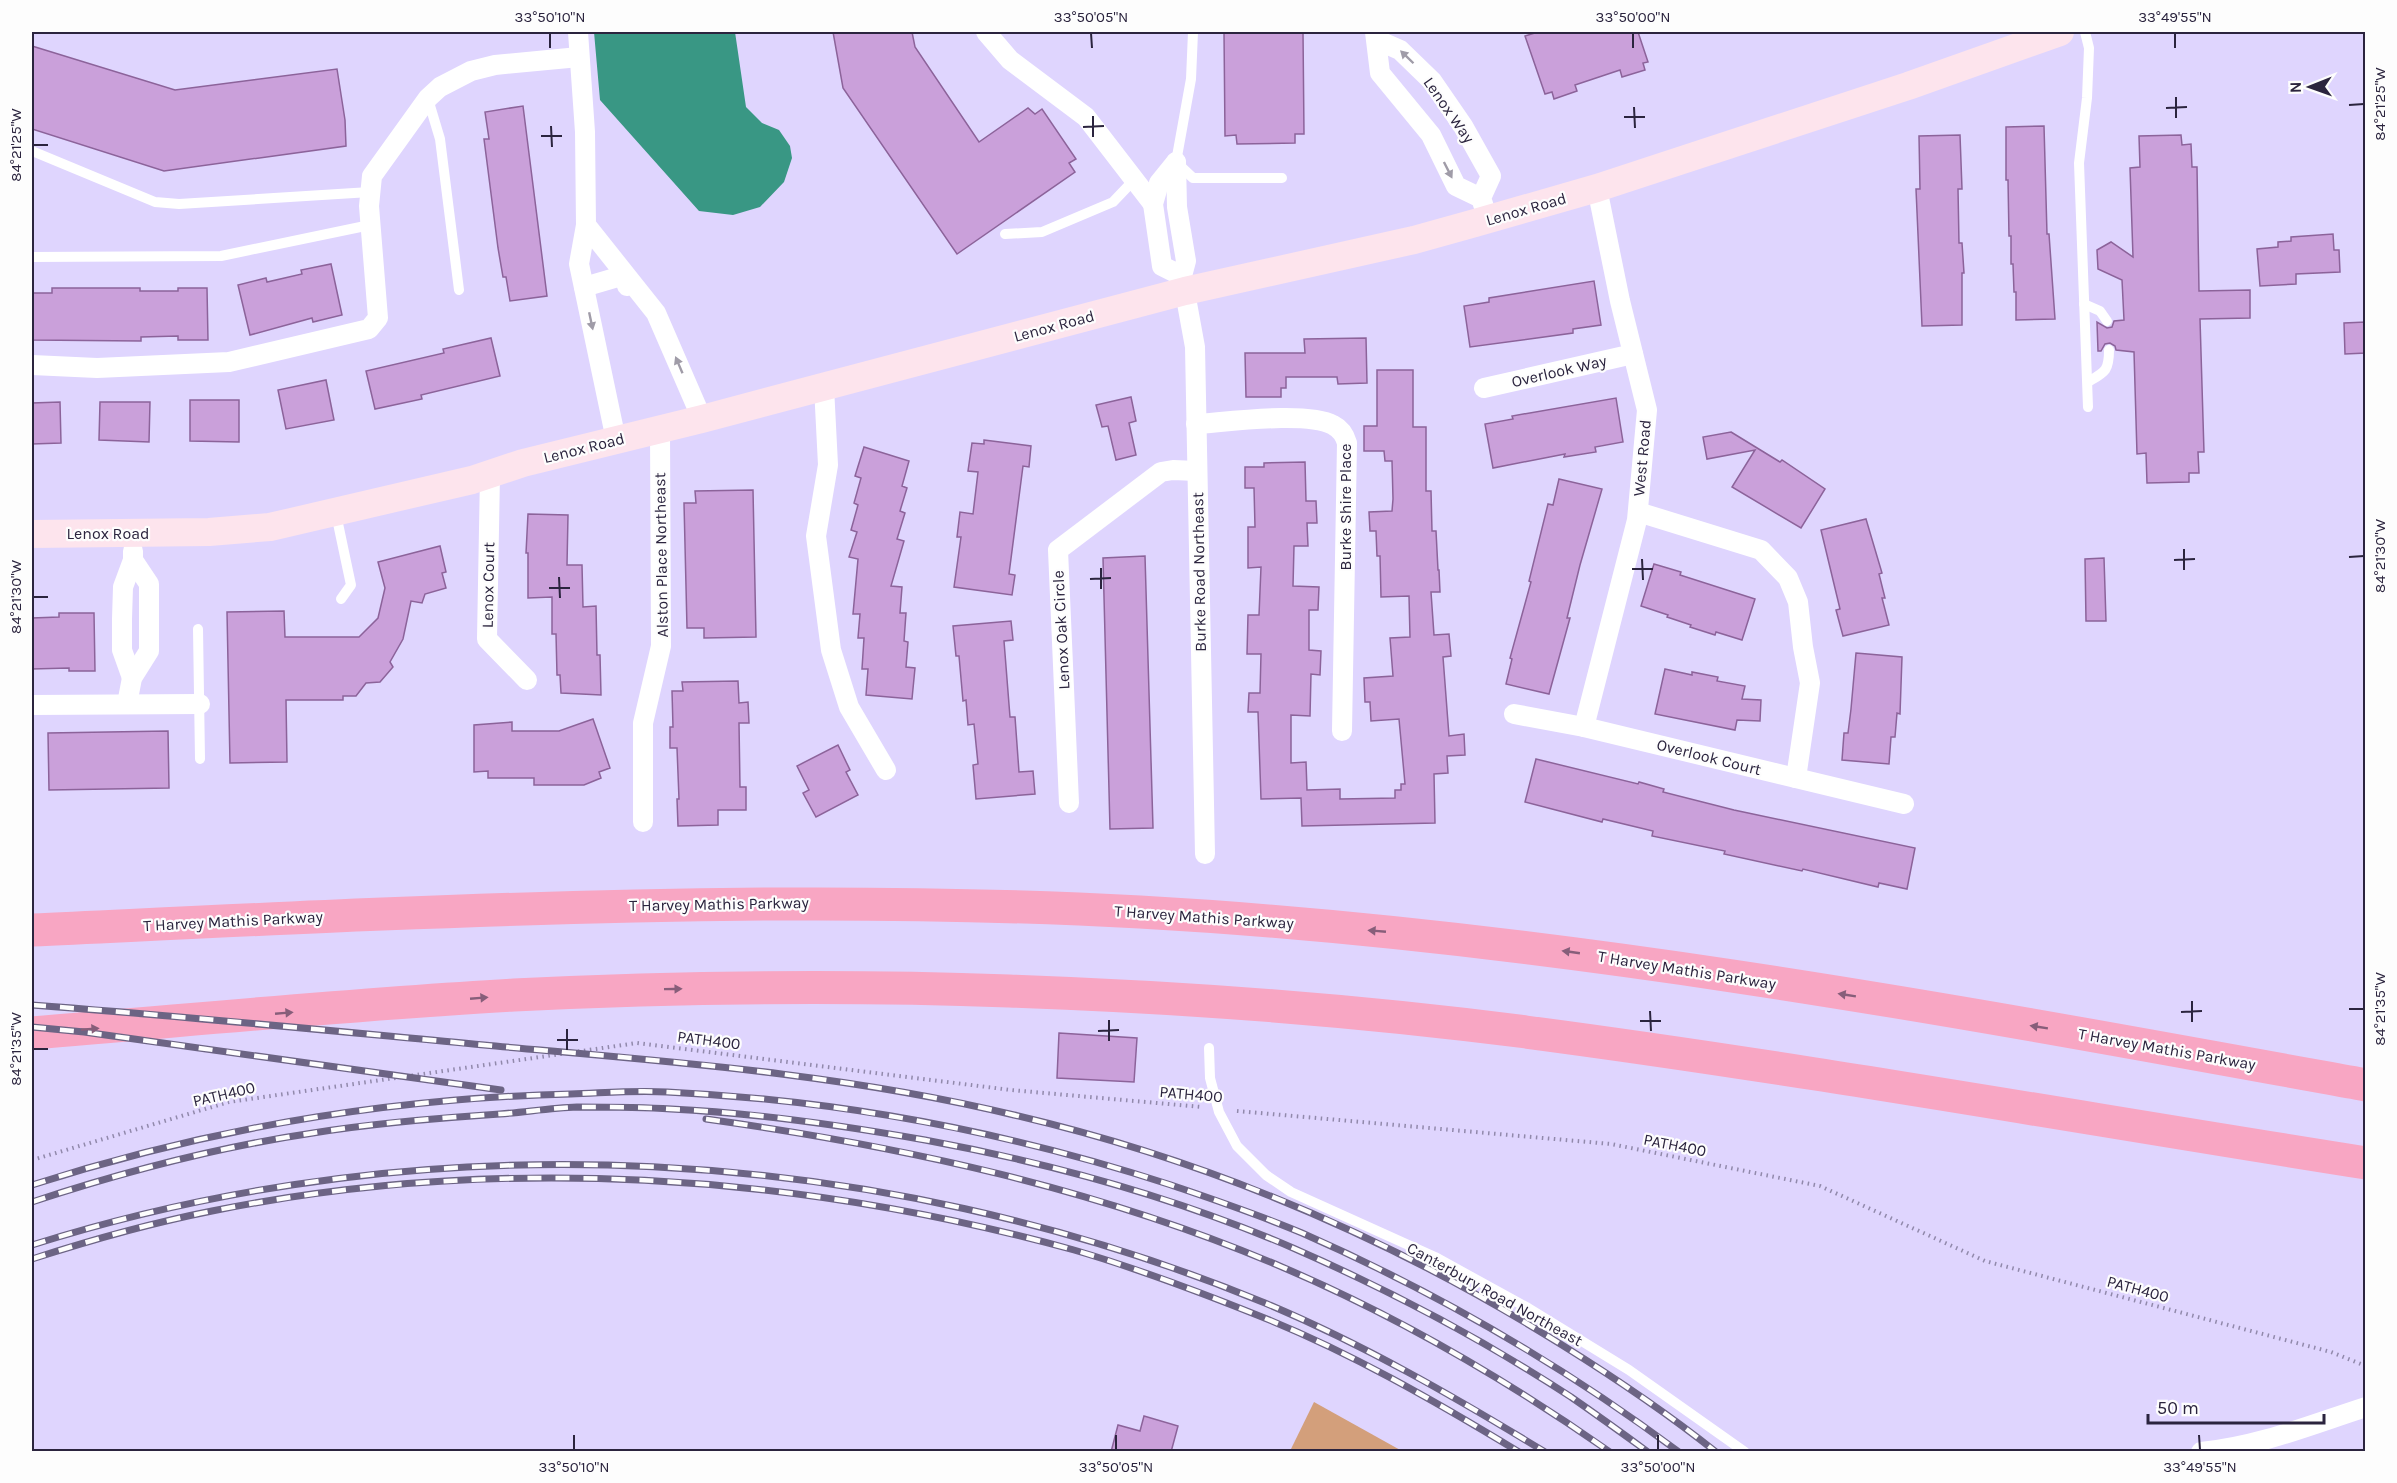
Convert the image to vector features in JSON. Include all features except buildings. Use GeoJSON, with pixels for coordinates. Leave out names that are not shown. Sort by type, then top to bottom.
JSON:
{"type":"FeatureCollection","features":[{"type":"Feature","properties":{"kind":"highway","name":"T Harvey Mathis Parkway"},"geometry":{"type":"LineString","coordinates":[[32,930],[502,908],[742,903],[883,903],[1119,911],[1308,924],[1531,947],[1670,966],[2084,1034],[2366,1085]]}},
{"type":"Feature","properties":{"kind":"highway"},"geometry":{"type":"LineString","coordinates":[[32,1033],[507,996],[631,990],[882,988],[1138,997],[1381,1017],[1532,1033],[1658,1050],[2366,1163]]}},
{"type":"Feature","properties":{"kind":"highway"},"geometry":{"type":"LineString","coordinates":[[2084,1034],[2366,1063]]}},
{"type":"Feature","properties":{"kind":"street"},"geometry":{"type":"LineString","coordinates":[[578,32],[585,132],[586,225],[579,264],[616,440]]}},
{"type":"Feature","properties":{"kind":"street"},"geometry":{"type":"LineString","coordinates":[[986,32],[1010,60],[1086,117],[1153,204]]}},
{"type":"Feature","properties":{"kind":"street","name":"Lenox Road"},"geometry":{"type":"LineString","coordinates":[[32,534],[132,547],[209,532],[270,527],[490,474],[523,463],[824,387],[1183,284],[1414,240],[1485,209],[1597,188],[1908,86],[2060,32]]}},
{"type":"Feature","properties":{"kind":"street","name":"Lenox Way"},"geometry":{"type":"LineString","coordinates":[[1376,34],[1400,50],[1432,81],[1458,119],[1491,176],[1485,209],[1456,186],[1431,135],[1380,73],[1376,34]]}},
{"type":"Feature","properties":{"kind":"street"},"geometry":{"type":"LineString","coordinates":[[32,365],[97,368],[230,362],[369,329],[378,318],[370,225],[372,176],[428,98],[440,87],[471,71],[495,65],[579,57]]}},
{"type":"Feature","properties":{"kind":"street"},"geometry":{"type":"LineString","coordinates":[[1431,135],[1458,119]]}},
{"type":"Feature","properties":{"kind":"street"},"geometry":{"type":"LineString","coordinates":[[1176,162],[1159,183],[1153,204],[1161,266],[1183,284]]}},
{"type":"Feature","properties":{"kind":"street","name":"Burke Road Northeast"},"geometry":{"type":"LineString","coordinates":[[1176,162],[1180,225],[1186,261],[1183,284],[1194,347],[1205,854]]}},
{"type":"Feature","properties":{"kind":"street","name":"West Road"},"geometry":{"type":"LineString","coordinates":[[1584,727],[1638,512],[1647,410],[1597,188]]}},
{"type":"Feature","properties":{"kind":"street"},"geometry":{"type":"LineString","coordinates":[[586,225],[625,274],[628,291],[645,309],[656,313],[702,419]]}},
{"type":"Feature","properties":{"kind":"street"},"geometry":{"type":"LineString","coordinates":[[1156,229],[1180,225]]}},
{"type":"Feature","properties":{"kind":"street"},"geometry":{"type":"LineString","coordinates":[[584,287],[625,274]]}},
{"type":"Feature","properties":{"kind":"street","name":"Overlook Way"},"geometry":{"type":"LineString","coordinates":[[1484,388],[1633,354]]}},
{"type":"Feature","properties":{"kind":"street"},"geometry":{"type":"LineString","coordinates":[[824,387],[828,465],[816,536],[831,651],[849,707],[886,770]]}},
{"type":"Feature","properties":{"kind":"street","name":"Burke Shire Place"},"geometry":{"type":"LineString","coordinates":[[1196,424],[1303,419],[1334,425],[1345,435],[1347,443],[1342,731]]}},
{"type":"Feature","properties":{"kind":"street","name":"Alston Place Northeast"},"geometry":{"type":"LineString","coordinates":[[643,822],[643,723],[662,646],[660,430]]}},
{"type":"Feature","properties":{"kind":"street","name":"Lenox Oak Circle"},"geometry":{"type":"LineString","coordinates":[[1070,803],[1058,550],[1161,472],[1197,471]]}},
{"type":"Feature","properties":{"kind":"street","name":"Lenox Court"},"geometry":{"type":"LineString","coordinates":[[490,474],[487,639],[527,680]]}},
{"type":"Feature","properties":{"kind":"street"},"geometry":{"type":"LineString","coordinates":[[1638,512],[1761,550],[1788,578],[1798,602],[1810,682],[1796,778]]}},
{"type":"Feature","properties":{"kind":"street"},"geometry":{"type":"LineString","coordinates":[[127,704],[132,678],[149,651],[123,587],[132,547]]}},
{"type":"Feature","properties":{"kind":"street"},"geometry":{"type":"LineString","coordinates":[[132,547],[149,584],[122,650],[132,678]]}},
{"type":"Feature","properties":{"kind":"street"},"geometry":{"type":"LineString","coordinates":[[32,705],[200,704]]}},
{"type":"Feature","properties":{"kind":"street","name":"Overlook Court"},"geometry":{"type":"LineString","coordinates":[[1514,714],[1584,727],[1904,804]]}},
{"type":"Feature","properties":{"kind":"street"},"geometry":{"type":"LineString","coordinates":[[2201,1452],[2225,1450],[2284,1436],[2366,1407]]}},
{"type":"Feature","properties":{"kind":"lane"},"geometry":{"type":"LineString","coordinates":[[1193,32],[1191,79],[1176,162],[1193,178],[1282,178]]}},
{"type":"Feature","properties":{"kind":"lane"},"geometry":{"type":"LineString","coordinates":[[2085,32],[2089,48],[2087,98],[2079,163],[2088,407]]}},
{"type":"Feature","properties":{"kind":"lane"},"geometry":{"type":"LineString","coordinates":[[428,98],[440,139],[459,290]]}},
{"type":"Feature","properties":{"kind":"lane"},"geometry":{"type":"LineString","coordinates":[[32,151],[155,202],[179,204],[370,192]]}},
{"type":"Feature","properties":{"kind":"lane"},"geometry":{"type":"LineString","coordinates":[[1005,234],[1042,232],[1113,202],[1134,181]]}},
{"type":"Feature","properties":{"kind":"lane"},"geometry":{"type":"LineString","coordinates":[[32,257],[220,256],[370,225]]}},
{"type":"Feature","properties":{"kind":"lane"},"geometry":{"type":"LineString","coordinates":[[2084,304],[2100,311],[2107,321]]}},
{"type":"Feature","properties":{"kind":"lane"},"geometry":{"type":"LineString","coordinates":[[2088,382],[2104,373],[2109,366],[2109,350]]}},
{"type":"Feature","properties":{"kind":"lane"},"geometry":{"type":"LineString","coordinates":[[335,512],[351,585],[341,599]]}},
{"type":"Feature","properties":{"kind":"lane"},"geometry":{"type":"LineString","coordinates":[[198,629],[200,759]]}},
{"type":"Feature","properties":{"kind":"lane","name":"Canterbury Road Northeast"},"geometry":{"type":"LineString","coordinates":[[1209,1047],[1210,1078],[1218,1109],[1237,1146],[1266,1175],[1291,1192],[1435,1257],[1528,1308],[1629,1370],[1745,1452]]}},
{"type":"Feature","properties":{"kind":"path","name":"PATH400"},"geometry":{"type":"LineString","coordinates":[[32,1160],[230,1102],[637,1042],[1011,1090],[1611,1144],[1820,1186],[1985,1261],[2331,1352],[2366,1366]]}},
{"type":"Feature","properties":{"kind":"shaded area"},"geometry":{"type":"Polygon","coordinates":[[[594,32],[735,32],[746,107],[762,123],[779,130],[790,146],[792,158],[784,182],[760,207],[733,215],[699,211],[600,100],[594,32]]]}},
{"type":"Feature","properties":{"kind":"shaded area"},"geometry":{"type":"Polygon","coordinates":[[[1314,1402],[1402,1451],[1290,1451],[1314,1402]]]}},
{"type":"Feature","properties":{"kind":"railway"},"geometry":{"type":"LineString","coordinates":[[32,1005],[750,1070],[949,1101],[1087,1134],[1159,1155],[1298,1207],[1432,1270],[1582,1357],[1660,1410],[1716,1452]]}},
{"type":"Feature","properties":{"kind":"railway"},"geometry":{"type":"LineString","coordinates":[[32,1027],[84,1032],[501,1090]]}},
{"type":"Feature","properties":{"kind":"railway"},"geometry":{"type":"LineString","coordinates":[[32,1185],[98,1165],[231,1133],[298,1120],[434,1102],[655,1091],[795,1102],[859,1111],[985,1134],[1048,1149],[1171,1185],[1286,1226],[1401,1280],[1497,1332],[1590,1389],[1679,1452]]}},
{"type":"Feature","properties":{"kind":"railway"},"geometry":{"type":"LineString","coordinates":[[32,1202],[136,1171],[242,1145],[336,1129],[430,1119],[577,1107],[636,1107],[735,1113],[862,1129],[972,1149],[1065,1171],[1158,1197],[1293,1248],[1365,1281],[1470,1336],[1571,1397],[1648,1452]]}},
{"type":"Feature","properties":{"kind":"railway"},"geometry":{"type":"LineString","coordinates":[[706,1119],[853,1143],[999,1174],[1071,1193],[1213,1239],[1325,1286],[1409,1328],[1491,1375],[1610,1452]]}},
{"type":"Feature","properties":{"kind":"railway"},"geometry":{"type":"LineString","coordinates":[[32,1245],[184,1205],[339,1178],[496,1166],[653,1167],[810,1181],[965,1209],[1117,1249],[1265,1303],[1408,1372],[1545,1452]]}},
{"type":"Feature","properties":{"kind":"railway"},"geometry":{"type":"LineString","coordinates":[[32,1259],[121,1232],[212,1211],[319,1193],[428,1182],[536,1178],[645,1180],[753,1189],[861,1203],[968,1224],[1074,1250],[1189,1289],[1325,1344],[1423,1396],[1519,1452]]}}]}
